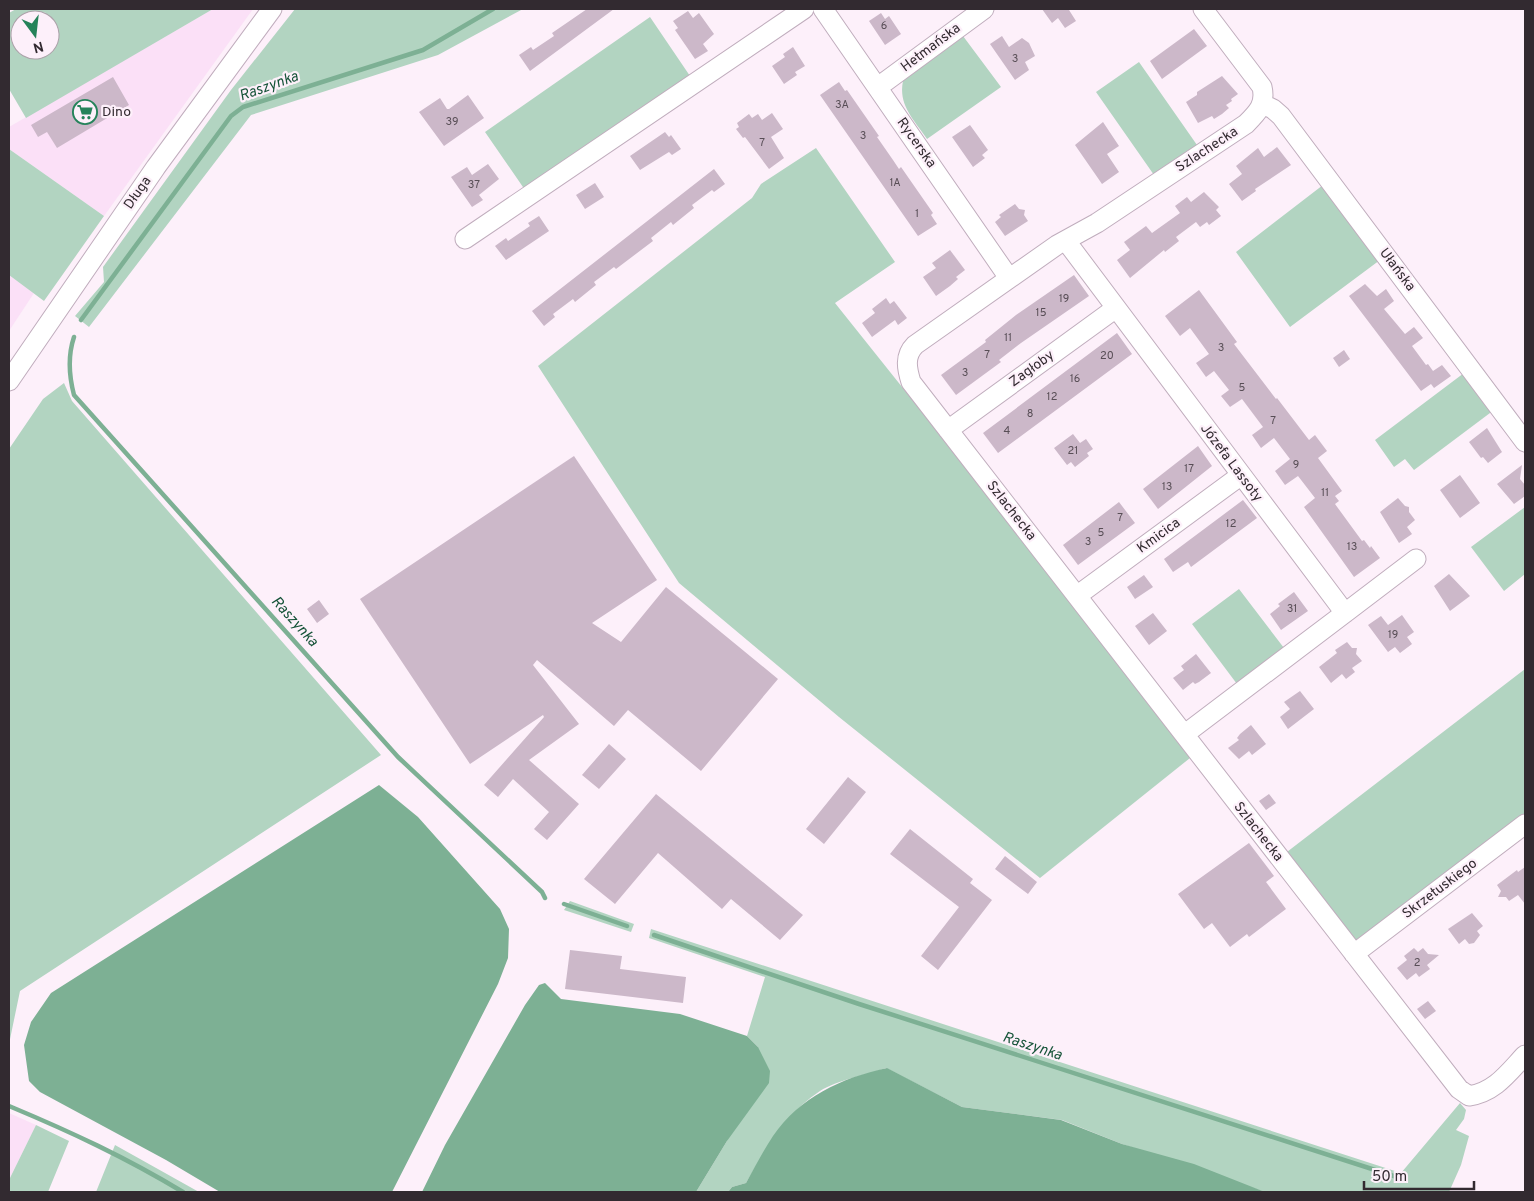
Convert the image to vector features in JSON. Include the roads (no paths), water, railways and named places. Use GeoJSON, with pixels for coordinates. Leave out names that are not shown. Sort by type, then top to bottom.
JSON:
{"type":"FeatureCollection","features":[{"type":"Feature","properties":{"kind":"street","name":"Długa"},"geometry":{"type":"LineString","coordinates":[[9,381],[156,168],[272,9]]}},
{"type":"Feature","properties":{"kind":"street"},"geometry":{"type":"LineString","coordinates":[[465,239],[804,9]]}},
{"type":"Feature","properties":{"kind":"street","name":"Rycerska"},"geometry":{"type":"LineString","coordinates":[[823,9],[1009,278]]}},
{"type":"Feature","properties":{"kind":"street","name":"Hetmańska"},"geometry":{"type":"LineString","coordinates":[[878,88],[984,9]]}},
{"type":"Feature","properties":{"kind":"street"},"geometry":{"type":"LineString","coordinates":[[1203,9],[1259,82],[1264,95],[1263,104]]}},
{"type":"Feature","properties":{"kind":"street","name":"Szlachecka"},"geometry":{"type":"LineString","coordinates":[[1263,104],[1246,124],[1009,278],[915,345],[907,360],[911,382],[1078,595],[1236,803],[1459,1089],[1470,1096],[1495,1087],[1525,1055]]}},
{"type":"Feature","properties":{"kind":"street","name":"Ułańska"},"geometry":{"type":"LineString","coordinates":[[1263,104],[1282,116],[1525,442]]}},
{"type":"Feature","properties":{"kind":"street","name":"Józefa Lassoty"},"geometry":{"type":"LineString","coordinates":[[1066,241],[1240,476],[1345,613]]}},
{"type":"Feature","properties":{"kind":"street","name":"Zagłoby"},"geometry":{"type":"LineString","coordinates":[[948,430],[1116,308]]}},
{"type":"Feature","properties":{"kind":"street","name":"Kmicica"},"geometry":{"type":"LineString","coordinates":[[1078,595],[1240,476]]}},
{"type":"Feature","properties":{"kind":"street"},"geometry":{"type":"LineString","coordinates":[[1185,734],[1416,559]]}},
{"type":"Feature","properties":{"kind":"street","name":"Skrzetuskiego"},"geometry":{"type":"LineString","coordinates":[[1354,954],[1525,824]]}},
{"type":"Feature","properties":{"kind":"waterway","name":"Raszynka"},"geometry":{"type":"LineString","coordinates":[[81,320],[231,116],[243,107],[423,50],[493,9]]}},
{"type":"Feature","properties":{"kind":"waterway","name":"Raszynka"},"geometry":{"type":"LineString","coordinates":[[74,337],[70,366],[74,395],[398,757],[542,892],[545,898]]}},
{"type":"Feature","properties":{"kind":"waterway","name":"Raszynka"},"geometry":{"type":"LineString","coordinates":[[564,904],[627,926]]}},
{"type":"Feature","properties":{"kind":"waterway","name":"Raszynka"},"geometry":{"type":"LineString","coordinates":[[654,935],[859,1004],[1403,1179]]}},
{"type":"Feature","properties":{"kind":"waterway"},"geometry":{"type":"LineString","coordinates":[[9,1106],[98,1146],[140,1167],[183,1192]]}},
{"type":"Feature","properties":{"kind":"place","name":"Dino"},"geometry":{"type":"Point","coordinates":[85,112]}}]}
